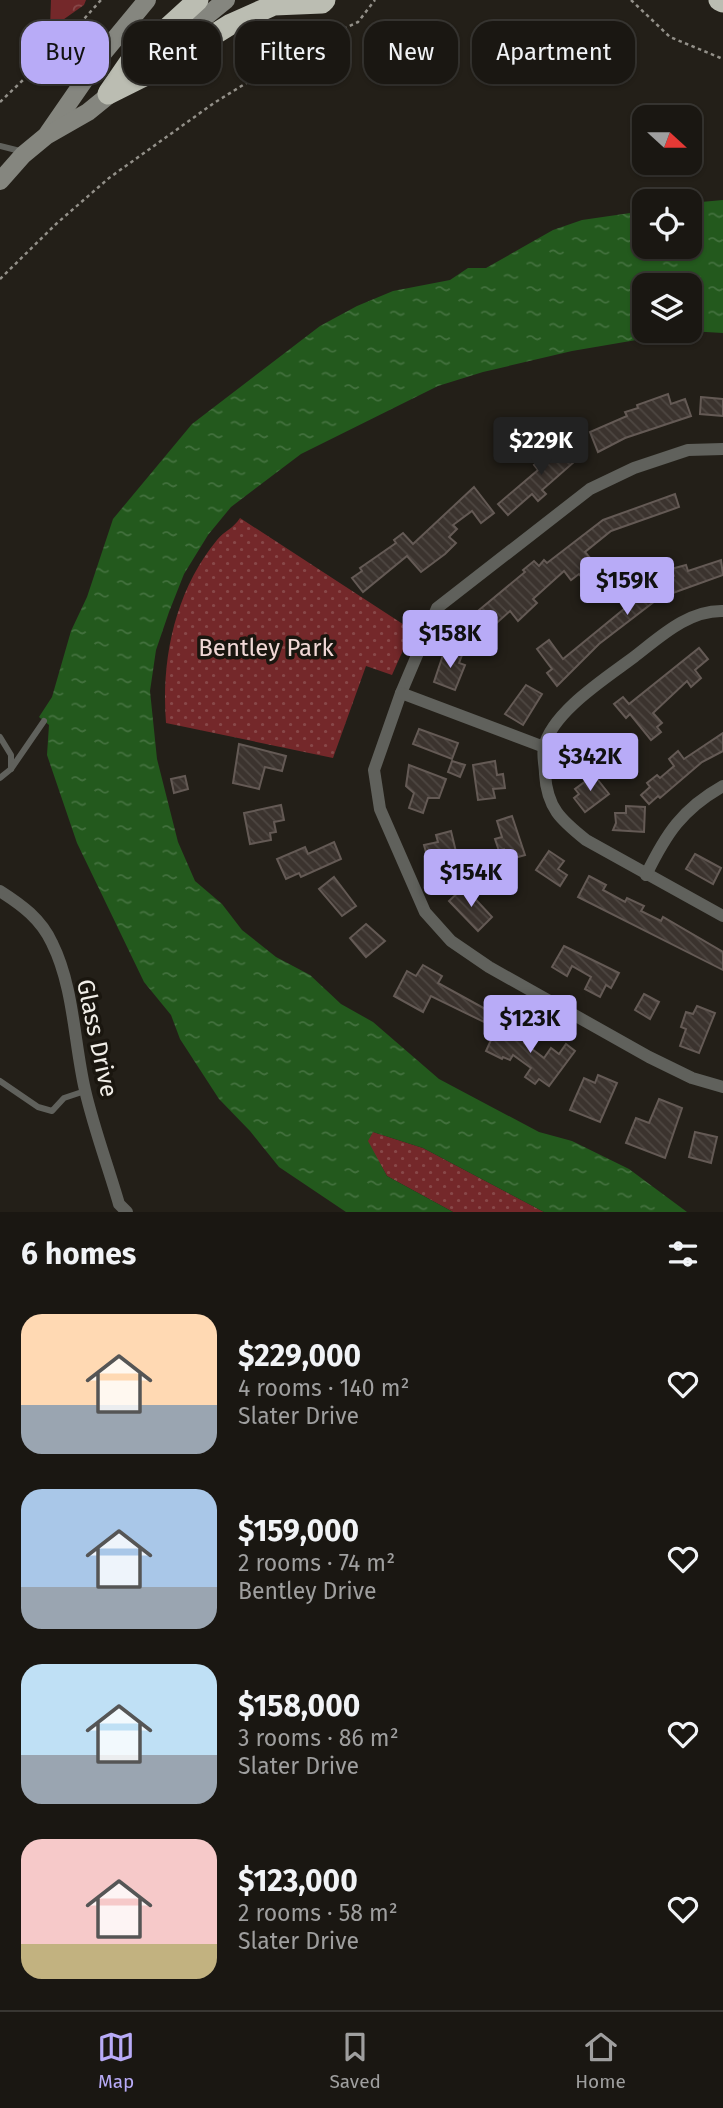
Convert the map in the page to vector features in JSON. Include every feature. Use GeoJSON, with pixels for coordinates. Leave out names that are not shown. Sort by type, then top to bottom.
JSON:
{"type":"FeatureCollection","features":[{"type":"Feature","properties":{"kind":"highway"},"geometry":{"type":"LineString","coordinates":[[108,94],[129,63],[198,0]]}},
{"type":"Feature","properties":{"kind":"highway"},"geometry":{"type":"LineString","coordinates":[[108,94],[162,67],[231,24],[273,2],[322,3],[325,0]]}},
{"type":"Feature","properties":{"kind":"main road"},"geometry":{"type":"LineString","coordinates":[[46,136],[103,52],[147,0]]}},
{"type":"Feature","properties":{"kind":"main road"},"geometry":{"type":"LineString","coordinates":[[0,181],[46,136],[88,112],[226,0]]}},
{"type":"Feature","properties":{"kind":"street"},"geometry":{"type":"LineString","coordinates":[[723,449],[688,450],[634,468],[580,496],[437,608],[401,693],[374,770],[380,809],[425,912],[451,941],[489,967],[649,1056],[692,1078],[723,1087]]}},
{"type":"Feature","properties":{"kind":"street"},"geometry":{"type":"LineString","coordinates":[[723,611],[695,615],[609,675],[565,712],[544,747],[551,806],[586,840],[723,916]]}},
{"type":"Feature","properties":{"kind":"street"},"geometry":{"type":"LineString","coordinates":[[401,693],[544,747]]}},
{"type":"Feature","properties":{"kind":"street"},"geometry":{"type":"LineString","coordinates":[[646,875],[665,836],[680,817],[723,786]]}},
{"type":"Feature","properties":{"kind":"street","name":"Glass Drive"},"geometry":{"type":"LineString","coordinates":[[0,891],[24,906],[41,923],[53,944],[63,975],[85,1091],[120,1209]]}},
{"type":"Feature","properties":{"kind":"lane"},"geometry":{"type":"LineString","coordinates":[[0,146],[26,153]]}},
{"type":"Feature","properties":{"kind":"lane"},"geometry":{"type":"LineString","coordinates":[[0,778],[11,769],[44,721]]}},
{"type":"Feature","properties":{"kind":"lane"},"geometry":{"type":"LineString","coordinates":[[0,737],[10,755],[11,769]]}},
{"type":"Feature","properties":{"kind":"lane"},"geometry":{"type":"LineString","coordinates":[[0,1081],[38,1107],[52,1111],[64,1098],[85,1091]]}},
{"type":"Feature","properties":{"kind":"path"},"geometry":{"type":"LineString","coordinates":[[0,102],[65,40],[101,0]]}},
{"type":"Feature","properties":{"kind":"path"},"geometry":{"type":"LineString","coordinates":[[0,279],[55,224],[110,178],[214,103],[298,51],[358,22],[375,0]]}},
{"type":"Feature","properties":{"kind":"path"},"geometry":{"type":"LineString","coordinates":[[631,0],[670,37],[723,59]]}},
{"type":"Feature","properties":{"kind":"green space"},"geometry":{"type":"Polygon","coordinates":[[[51,0],[86,0],[84,5],[61,21],[50,21],[51,0]]]}},
{"type":"Feature","properties":{"kind":"green space","name":"Bentley Park"},"geometry":{"type":"Polygon","coordinates":[[[240,518],[412,630],[392,675],[366,666],[333,758],[166,723],[169,650],[181,603],[203,560],[220,537],[240,518]]]}},
{"type":"Feature","properties":{"kind":"green space"},"geometry":{"type":"Polygon","coordinates":[[[373,1132],[423,1148],[544,1212],[453,1212],[387,1176],[367,1141],[373,1132]]]}},
{"type":"Feature","properties":{"kind":"water"},"geometry":{"type":"Polygon","coordinates":[[[723,200],[723,333],[702,332],[702,273],[632,273],[632,341],[572,351],[483,372],[438,386],[301,454],[231,507],[208,535],[184,574],[156,650],[150,691],[157,759],[178,842],[195,881],[222,904],[242,930],[276,957],[310,975],[341,1004],[373,1022],[439,1079],[539,1132],[572,1141],[629,1169],[687,1212],[544,1212],[423,1148],[373,1132],[368,1141],[387,1176],[453,1212],[346,1212],[279,1167],[219,1099],[180,1039],[171,1015],[144,982],[77,843],[47,755],[49,725],[39,717],[52,697],[71,631],[87,597],[113,519],[192,424],[320,326],[357,306],[393,291],[450,280],[468,268],[486,268],[553,230],[582,220],[632,213],[632,259],[702,259],[702,202],[723,200]]]}},
{"type":"Feature","properties":{"kind":"building"},"geometry":{"type":"Polygon","coordinates":[[[668,394],[671,404],[685,399],[691,416],[625,438],[598,452],[590,432],[627,416],[625,412],[638,408],[637,405],[668,394]]]}},
{"type":"Feature","properties":{"kind":"building"},"geometry":{"type":"Polygon","coordinates":[[[701,397],[723,399],[723,416],[700,414],[701,397]]]}},
{"type":"Feature","properties":{"kind":"building"},"geometry":{"type":"Polygon","coordinates":[[[573,444],[582,455],[542,490],[546,494],[538,501],[532,494],[508,515],[498,504],[538,470],[534,465],[557,448],[559,451],[565,446],[568,449],[573,444]]]}},
{"type":"Feature","properties":{"kind":"building"},"geometry":{"type":"Polygon","coordinates":[[[474,487],[494,513],[481,523],[472,511],[453,525],[457,529],[449,537],[456,543],[421,572],[407,556],[363,592],[352,578],[362,571],[360,568],[396,543],[394,540],[403,533],[413,544],[474,487]]]}},
{"type":"Feature","properties":{"kind":"building"},"geometry":{"type":"Polygon","coordinates":[[[675,494],[679,507],[611,531],[585,552],[600,570],[586,582],[579,574],[571,580],[564,571],[533,599],[537,603],[518,621],[510,611],[482,636],[467,620],[525,572],[523,570],[534,561],[539,566],[544,560],[547,563],[603,520],[675,494]]]}},
{"type":"Feature","properties":{"kind":"building"},"geometry":{"type":"Polygon","coordinates":[[[721,560],[723,575],[659,598],[599,644],[557,686],[547,673],[552,669],[537,649],[549,640],[563,659],[657,582],[674,576],[671,569],[686,565],[688,571],[721,560]]]}},
{"type":"Feature","properties":{"kind":"building"},"geometry":{"type":"Polygon","coordinates":[[[699,648],[708,659],[695,670],[701,678],[691,687],[687,681],[653,713],[662,723],[657,727],[661,732],[651,740],[630,714],[626,718],[614,704],[623,697],[629,704],[699,648]]]}},
{"type":"Feature","properties":{"kind":"building"},"geometry":{"type":"Polygon","coordinates":[[[445,649],[462,655],[459,663],[465,665],[455,690],[434,682],[445,649]]]}},
{"type":"Feature","properties":{"kind":"building"},"geometry":{"type":"Polygon","coordinates":[[[526,685],[542,694],[523,725],[505,714],[526,685]]]}},
{"type":"Feature","properties":{"kind":"building"},"geometry":{"type":"Polygon","coordinates":[[[419,729],[458,743],[452,759],[413,744],[419,729]]]}},
{"type":"Feature","properties":{"kind":"building"},"geometry":{"type":"Polygon","coordinates":[[[723,733],[723,751],[702,762],[660,798],[658,796],[649,804],[641,795],[650,787],[647,783],[657,775],[660,778],[674,766],[669,759],[678,751],[684,759],[723,733]]]}},
{"type":"Feature","properties":{"kind":"building"},"geometry":{"type":"Polygon","coordinates":[[[580,741],[598,747],[596,752],[602,754],[596,772],[572,764],[580,741]]]}},
{"type":"Feature","properties":{"kind":"building"},"geometry":{"type":"Polygon","coordinates":[[[239,744],[286,756],[282,771],[265,767],[259,789],[233,783],[239,744]]]}},
{"type":"Feature","properties":{"kind":"building"},"geometry":{"type":"Polygon","coordinates":[[[625,746],[632,754],[620,764],[613,755],[625,746]]]}},
{"type":"Feature","properties":{"kind":"building"},"geometry":{"type":"Polygon","coordinates":[[[452,761],[465,765],[460,777],[448,772],[452,761]]]}},
{"type":"Feature","properties":{"kind":"building"},"geometry":{"type":"Polygon","coordinates":[[[495,761],[497,775],[503,774],[505,788],[493,789],[495,798],[478,800],[473,765],[495,761]]]}},
{"type":"Feature","properties":{"kind":"building"},"geometry":{"type":"Polygon","coordinates":[[[409,765],[446,779],[439,798],[428,798],[423,813],[409,808],[414,793],[406,786],[409,765]]]}},
{"type":"Feature","properties":{"kind":"building"},"geometry":{"type":"Polygon","coordinates":[[[594,775],[609,794],[585,812],[574,798],[579,794],[575,789],[594,775]]]}},
{"type":"Feature","properties":{"kind":"building"},"geometry":{"type":"Polygon","coordinates":[[[185,776],[188,789],[174,793],[171,779],[185,776]]]}},
{"type":"Feature","properties":{"kind":"building"},"geometry":{"type":"Polygon","coordinates":[[[281,805],[284,820],[274,822],[276,832],[270,833],[271,840],[250,844],[244,813],[281,805]]]}},
{"type":"Feature","properties":{"kind":"building"},"geometry":{"type":"Polygon","coordinates":[[[626,806],[645,807],[644,832],[613,830],[616,823],[615,813],[626,813],[626,806]]]}},
{"type":"Feature","properties":{"kind":"building"},"geometry":{"type":"Polygon","coordinates":[[[512,816],[525,855],[508,860],[504,849],[499,851],[495,839],[502,837],[497,821],[512,816]]]}},
{"type":"Feature","properties":{"kind":"building"},"geometry":{"type":"Polygon","coordinates":[[[451,831],[457,856],[429,863],[424,845],[438,842],[436,835],[451,831]]]}},
{"type":"Feature","properties":{"kind":"building"},"geometry":{"type":"Polygon","coordinates":[[[334,842],[341,859],[301,877],[299,873],[286,879],[277,859],[305,847],[308,854],[334,842]]]}},
{"type":"Feature","properties":{"kind":"building"},"geometry":{"type":"Polygon","coordinates":[[[549,851],[564,861],[558,869],[567,875],[560,886],[536,870],[549,851]]]}},
{"type":"Feature","properties":{"kind":"building"},"geometry":{"type":"Polygon","coordinates":[[[695,854],[721,868],[713,884],[686,869],[695,854]]]}},
{"type":"Feature","properties":{"kind":"building"},"geometry":{"type":"Polygon","coordinates":[[[589,876],[606,885],[603,890],[625,902],[627,898],[644,906],[641,911],[661,921],[663,917],[723,952],[723,970],[578,897],[589,876]]]}},
{"type":"Feature","properties":{"kind":"building"},"geometry":{"type":"Polygon","coordinates":[[[334,877],[356,906],[342,916],[319,889],[334,877]]]}},
{"type":"Feature","properties":{"kind":"building"},"geometry":{"type":"Polygon","coordinates":[[[464,887],[492,917],[478,931],[449,901],[464,887]]]}},
{"type":"Feature","properties":{"kind":"building"},"geometry":{"type":"Polygon","coordinates":[[[366,924],[385,941],[366,957],[350,938],[366,924]]]}},
{"type":"Feature","properties":{"kind":"building"},"geometry":{"type":"Polygon","coordinates":[[[564,946],[619,973],[611,988],[606,985],[600,997],[585,989],[591,977],[572,966],[567,976],[552,967],[564,946]]]}},
{"type":"Feature","properties":{"kind":"building"},"geometry":{"type":"Polygon","coordinates":[[[423,965],[442,976],[438,983],[489,1011],[484,1022],[431,996],[423,1012],[394,996],[407,971],[416,976],[423,965]]]}},
{"type":"Feature","properties":{"kind":"building"},"geometry":{"type":"Polygon","coordinates":[[[644,994],[659,1002],[650,1019],[635,1010],[644,994]]]}},
{"type":"Feature","properties":{"kind":"building"},"geometry":{"type":"Polygon","coordinates":[[[697,1006],[715,1013],[699,1053],[680,1046],[686,1029],[681,1027],[686,1012],[693,1014],[697,1006]]]}},
{"type":"Feature","properties":{"kind":"building"},"geometry":{"type":"Polygon","coordinates":[[[517,1024],[530,1030],[524,1043],[544,1058],[551,1048],[559,1054],[566,1044],[575,1051],[549,1086],[539,1079],[535,1084],[525,1077],[531,1068],[513,1055],[510,1060],[503,1057],[502,1059],[486,1051],[495,1031],[511,1038],[517,1024]]]}},
{"type":"Feature","properties":{"kind":"building"},"geometry":{"type":"Polygon","coordinates":[[[598,1075],[617,1083],[600,1122],[570,1110],[584,1078],[595,1083],[598,1075]]]}},
{"type":"Feature","properties":{"kind":"building"},"geometry":{"type":"Polygon","coordinates":[[[659,1099],[682,1108],[665,1158],[626,1143],[636,1118],[649,1123],[659,1099]]]}},
{"type":"Feature","properties":{"kind":"building"},"geometry":{"type":"Polygon","coordinates":[[[695,1132],[717,1137],[711,1163],[689,1157],[695,1132]]]}}]}
